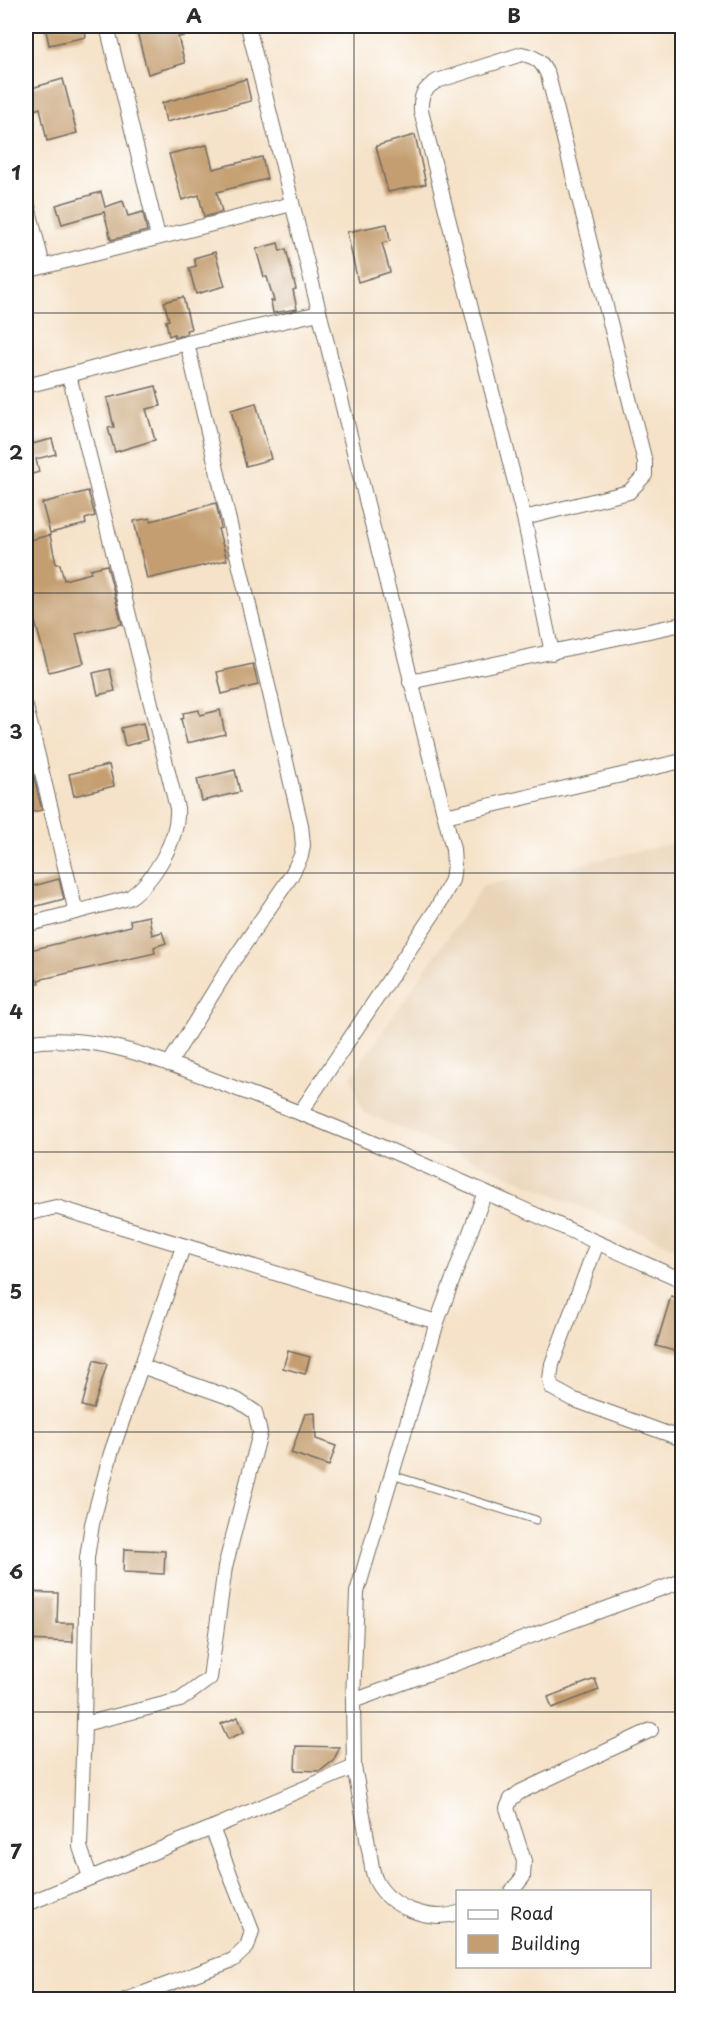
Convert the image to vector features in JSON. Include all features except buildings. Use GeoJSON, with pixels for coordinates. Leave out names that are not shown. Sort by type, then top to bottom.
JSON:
{"type":"FeatureCollection","features":[{"type":"Feature","properties":{"kind":"street"},"geometry":{"type":"LineString","coordinates":[[107,26],[158,237]]}},
{"type":"Feature","properties":{"kind":"street"},"geometry":{"type":"LineString","coordinates":[[248,26],[445,816],[453,849],[454,865],[452,880],[447,892],[300,1113]]}},
{"type":"Feature","properties":{"kind":"street"},"geometry":{"type":"LineString","coordinates":[[524,518],[629,492],[645,475],[645,462],[548,75],[543,65],[535,57],[522,54],[438,81],[426,87],[420,98],[421,111],[524,518],[552,653]]}},
{"type":"Feature","properties":{"kind":"street"},"geometry":{"type":"LineString","coordinates":[[26,198],[43,266]]}},
{"type":"Feature","properties":{"kind":"street"},"geometry":{"type":"LineString","coordinates":[[26,271],[292,204]]}},
{"type":"Feature","properties":{"kind":"street"},"geometry":{"type":"LineString","coordinates":[[26,386],[187,344],[319,313]]}},
{"type":"Feature","properties":{"kind":"street"},"geometry":{"type":"LineString","coordinates":[[169,1064],[231,964],[291,876],[301,856],[303,845],[301,825],[187,344]]}},
{"type":"Feature","properties":{"kind":"street"},"geometry":{"type":"LineString","coordinates":[[26,925],[122,901],[135,893],[164,856],[171,844],[177,823],[177,815],[69,375]]}},
{"type":"Feature","properties":{"kind":"street"},"geometry":{"type":"LineString","coordinates":[[410,682],[682,626]]}},
{"type":"Feature","properties":{"kind":"street"},"geometry":{"type":"LineString","coordinates":[[26,707],[76,912]]}},
{"type":"Feature","properties":{"kind":"street"},"geometry":{"type":"LineString","coordinates":[[445,816],[682,761]]}},
{"type":"Feature","properties":{"kind":"street"},"geometry":{"type":"LineString","coordinates":[[26,1043],[81,1042],[130,1052],[169,1064],[300,1113],[682,1280]]}},
{"type":"Feature","properties":{"kind":"street"},"geometry":{"type":"LineString","coordinates":[[456,1914],[425,1915],[404,1907],[390,1898],[377,1882],[354,1767],[353,1701],[357,1592],[437,1322],[485,1192]]}},
{"type":"Feature","properties":{"kind":"street"},"geometry":{"type":"LineString","coordinates":[[26,1214],[56,1207],[437,1322]]}},
{"type":"Feature","properties":{"kind":"street"},"geometry":{"type":"LineString","coordinates":[[597,1243],[552,1364],[550,1379],[552,1388],[562,1395],[682,1439]]}},
{"type":"Feature","properties":{"kind":"street"},"geometry":{"type":"LineString","coordinates":[[90,1877],[80,1847],[89,1540],[111,1453],[183,1247]]}},
{"type":"Feature","properties":{"kind":"street"},"geometry":{"type":"LineString","coordinates":[[84,1724],[180,1700],[210,1678],[225,1567],[260,1433],[255,1412],[237,1400],[141,1366]]}},
{"type":"Feature","properties":{"kind":"street"},"geometry":{"type":"LineString","coordinates":[[353,1701],[682,1581]]}},
{"type":"Feature","properties":{"kind":"street"},"geometry":{"type":"LineString","coordinates":[[514,1890],[523,1877],[524,1861],[507,1808],[511,1799],[520,1791],[651,1730]]}},
{"type":"Feature","properties":{"kind":"street"},"geometry":{"type":"LineString","coordinates":[[26,1902],[34,1901],[212,1828],[354,1767]]}},
{"type":"Feature","properties":{"kind":"street"},"geometry":{"type":"LineString","coordinates":[[125,2000],[234,1960],[247,1947],[252,1931],[212,1828]]}},
{"type":"Feature","properties":{"kind":"lane"},"geometry":{"type":"LineString","coordinates":[[392,1475],[536,1520]]}},
{"type":"Feature","properties":{"kind":"shaded area"},"geometry":{"type":"Polygon","coordinates":[[[682,841],[682,1251],[363,1112],[351,1077],[483,886],[682,841]]]}}]}
